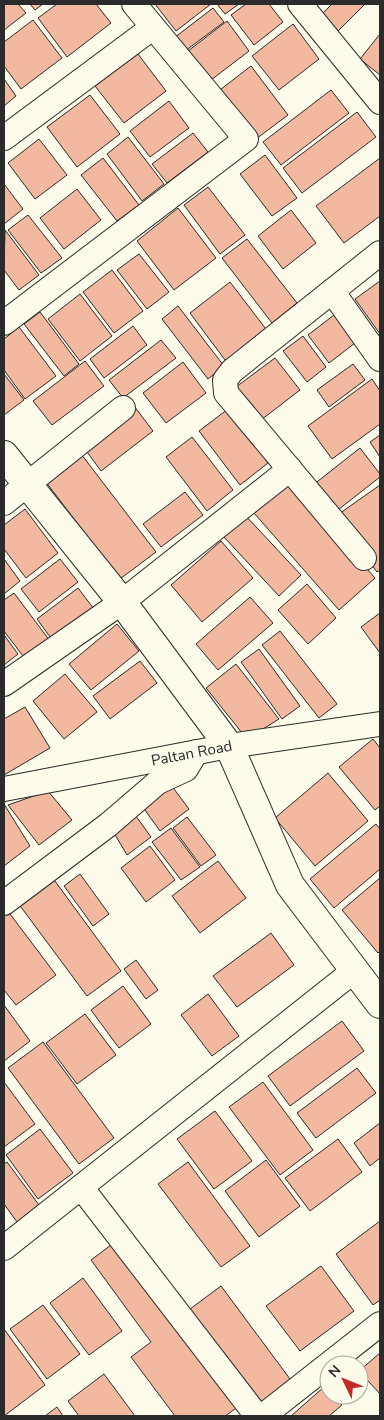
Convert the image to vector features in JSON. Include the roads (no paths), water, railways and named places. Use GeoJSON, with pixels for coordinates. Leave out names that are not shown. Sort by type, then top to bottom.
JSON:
{"type":"FeatureCollection","features":[{"type":"Feature","properties":{"kind":"street"},"geometry":{"type":"LineString","coordinates":[[4,323],[246,139],[134,4]]}},
{"type":"Feature","properties":{"kind":"street"},"geometry":{"type":"LineString","coordinates":[[300,4],[380,102]]}},
{"type":"Feature","properties":{"kind":"street"},"geometry":{"type":"LineString","coordinates":[[4,138],[152,28]]}},
{"type":"Feature","properties":{"kind":"street"},"geometry":{"type":"LineString","coordinates":[[364,558],[226,393],[225,380],[232,372],[380,253]]}},
{"type":"Feature","properties":{"kind":"street"},"geometry":{"type":"LineString","coordinates":[[332,291],[380,359]]}},
{"type":"Feature","properties":{"kind":"street"},"geometry":{"type":"LineString","coordinates":[[4,503],[123,408]]}},
{"type":"Feature","properties":{"kind":"street"},"geometry":{"type":"LineString","coordinates":[[4,455],[122,602],[229,746],[290,885],[380,1004]]}},
{"type":"Feature","properties":{"kind":"street"},"geometry":{"type":"LineString","coordinates":[[4,684],[122,602],[290,469]]}},
{"type":"Feature","properties":{"kind":"street","name":"Paltan Road"},"geometry":{"type":"LineString","coordinates":[[4,788],[229,746],[380,724]]}},
{"type":"Feature","properties":{"kind":"street"},"geometry":{"type":"LineString","coordinates":[[4,903],[108,824],[158,782],[186,769],[196,752]]}},
{"type":"Feature","properties":{"kind":"street"},"geometry":{"type":"LineString","coordinates":[[4,1248],[355,970]]}},
{"type":"Feature","properties":{"kind":"street"},"geometry":{"type":"LineString","coordinates":[[82,1186],[256,1416]]}},
{"type":"Feature","properties":{"kind":"street"},"geometry":{"type":"LineString","coordinates":[[263,1416],[380,1324]]}}]}
